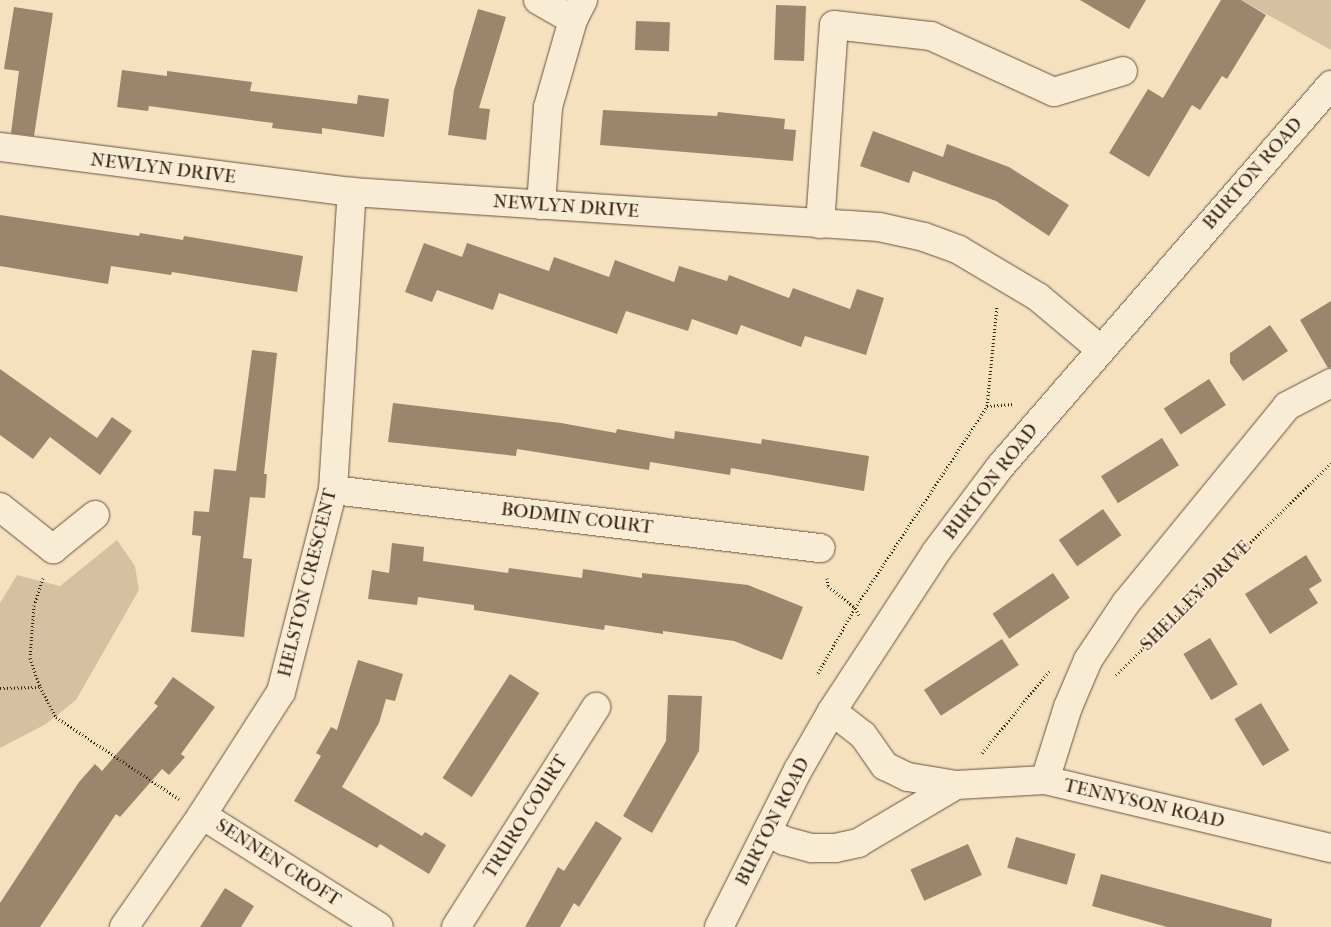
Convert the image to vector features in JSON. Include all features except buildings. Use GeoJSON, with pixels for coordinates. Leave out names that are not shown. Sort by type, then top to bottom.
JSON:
{"type":"FeatureCollection","features":[{"type":"Feature","properties":{"kind":"street"},"geometry":{"type":"LineString","coordinates":[[538,0],[578,10],[548,108],[540,205]]}},
{"type":"Feature","properties":{"kind":"street"},"geometry":{"type":"LineString","coordinates":[[820,224],[834,24],[931,36],[1054,92],[1122,71]]}},
{"type":"Feature","properties":{"kind":"street","name":"BURTON ROAD"},"geometry":{"type":"LineString","coordinates":[[719,927],[767,832],[832,711],[941,544],[998,468],[1331,85]]}},
{"type":"Feature","properties":{"kind":"street","name":"NEWLYN DRIVE"},"geometry":{"type":"LineString","coordinates":[[0,148],[352,192],[879,227],[924,237],[959,250],[1000,272],[1038,297],[1100,349]]}},
{"type":"Feature","properties":{"kind":"street","name":"HELSTON CRESCENT"},"geometry":{"type":"LineString","coordinates":[[124,927],[202,814],[281,692],[333,490],[352,192]]}},
{"type":"Feature","properties":{"kind":"street"},"geometry":{"type":"LineString","coordinates":[[1045,780],[1068,707],[1088,660],[1126,602],[1287,406],[1331,383]]}},
{"type":"Feature","properties":{"kind":"street","name":"BODMIN COURT"},"geometry":{"type":"LineString","coordinates":[[333,490],[820,548]]}},
{"type":"Feature","properties":{"kind":"street"},"geometry":{"type":"LineString","coordinates":[[0,507],[53,549],[94,515]]}},
{"type":"Feature","properties":{"kind":"street","name":"TRURO COURT"},"geometry":{"type":"LineString","coordinates":[[456,927],[596,707]]}},
{"type":"Feature","properties":{"kind":"street","name":"TENNYSON ROAD"},"geometry":{"type":"LineString","coordinates":[[832,711],[863,735],[885,766],[908,777],[956,785],[1045,780],[1331,848]]}},
{"type":"Feature","properties":{"kind":"street","name":"TENNYSON ROAD"},"geometry":{"type":"LineString","coordinates":[[767,832],[785,841],[812,848],[835,848],[858,843],[956,785]]}},
{"type":"Feature","properties":{"kind":"street","name":"SENNEN CROFT"},"geometry":{"type":"LineString","coordinates":[[202,814],[379,927]]}},
{"type":"Feature","properties":{"kind":"path"},"geometry":{"type":"LineString","coordinates":[[812,682],[855,608],[987,406],[1000,272]]}},
{"type":"Feature","properties":{"kind":"path","name":"SHELLEY DRIVE"},"geometry":{"type":"LineString","coordinates":[[1110,682],[1331,463]]}},
{"type":"Feature","properties":{"kind":"path"},"geometry":{"type":"LineString","coordinates":[[820,548],[828,586],[855,608]]}},
{"type":"Feature","properties":{"kind":"path"},"geometry":{"type":"LineString","coordinates":[[53,549],[34,605],[30,658],[40,687],[56,717],[202,814]]}},
{"type":"Feature","properties":{"kind":"path"},"geometry":{"type":"LineString","coordinates":[[956,785],[1055,663]]}},
{"type":"Feature","properties":{"kind":"path"},"geometry":{"type":"LineString","coordinates":[[0,688],[40,687]]}},
{"type":"Feature","properties":{"kind":"shaded area"},"geometry":{"type":"Polygon","coordinates":[[[1241,0],[1331,0],[1331,50],[1241,0]]]}},
{"type":"Feature","properties":{"kind":"shaded area"},"geometry":{"type":"Polygon","coordinates":[[[117,540],[135,566],[139,590],[76,700],[46,724],[0,748],[0,603],[17,575],[60,586],[117,540]]]}}]}
